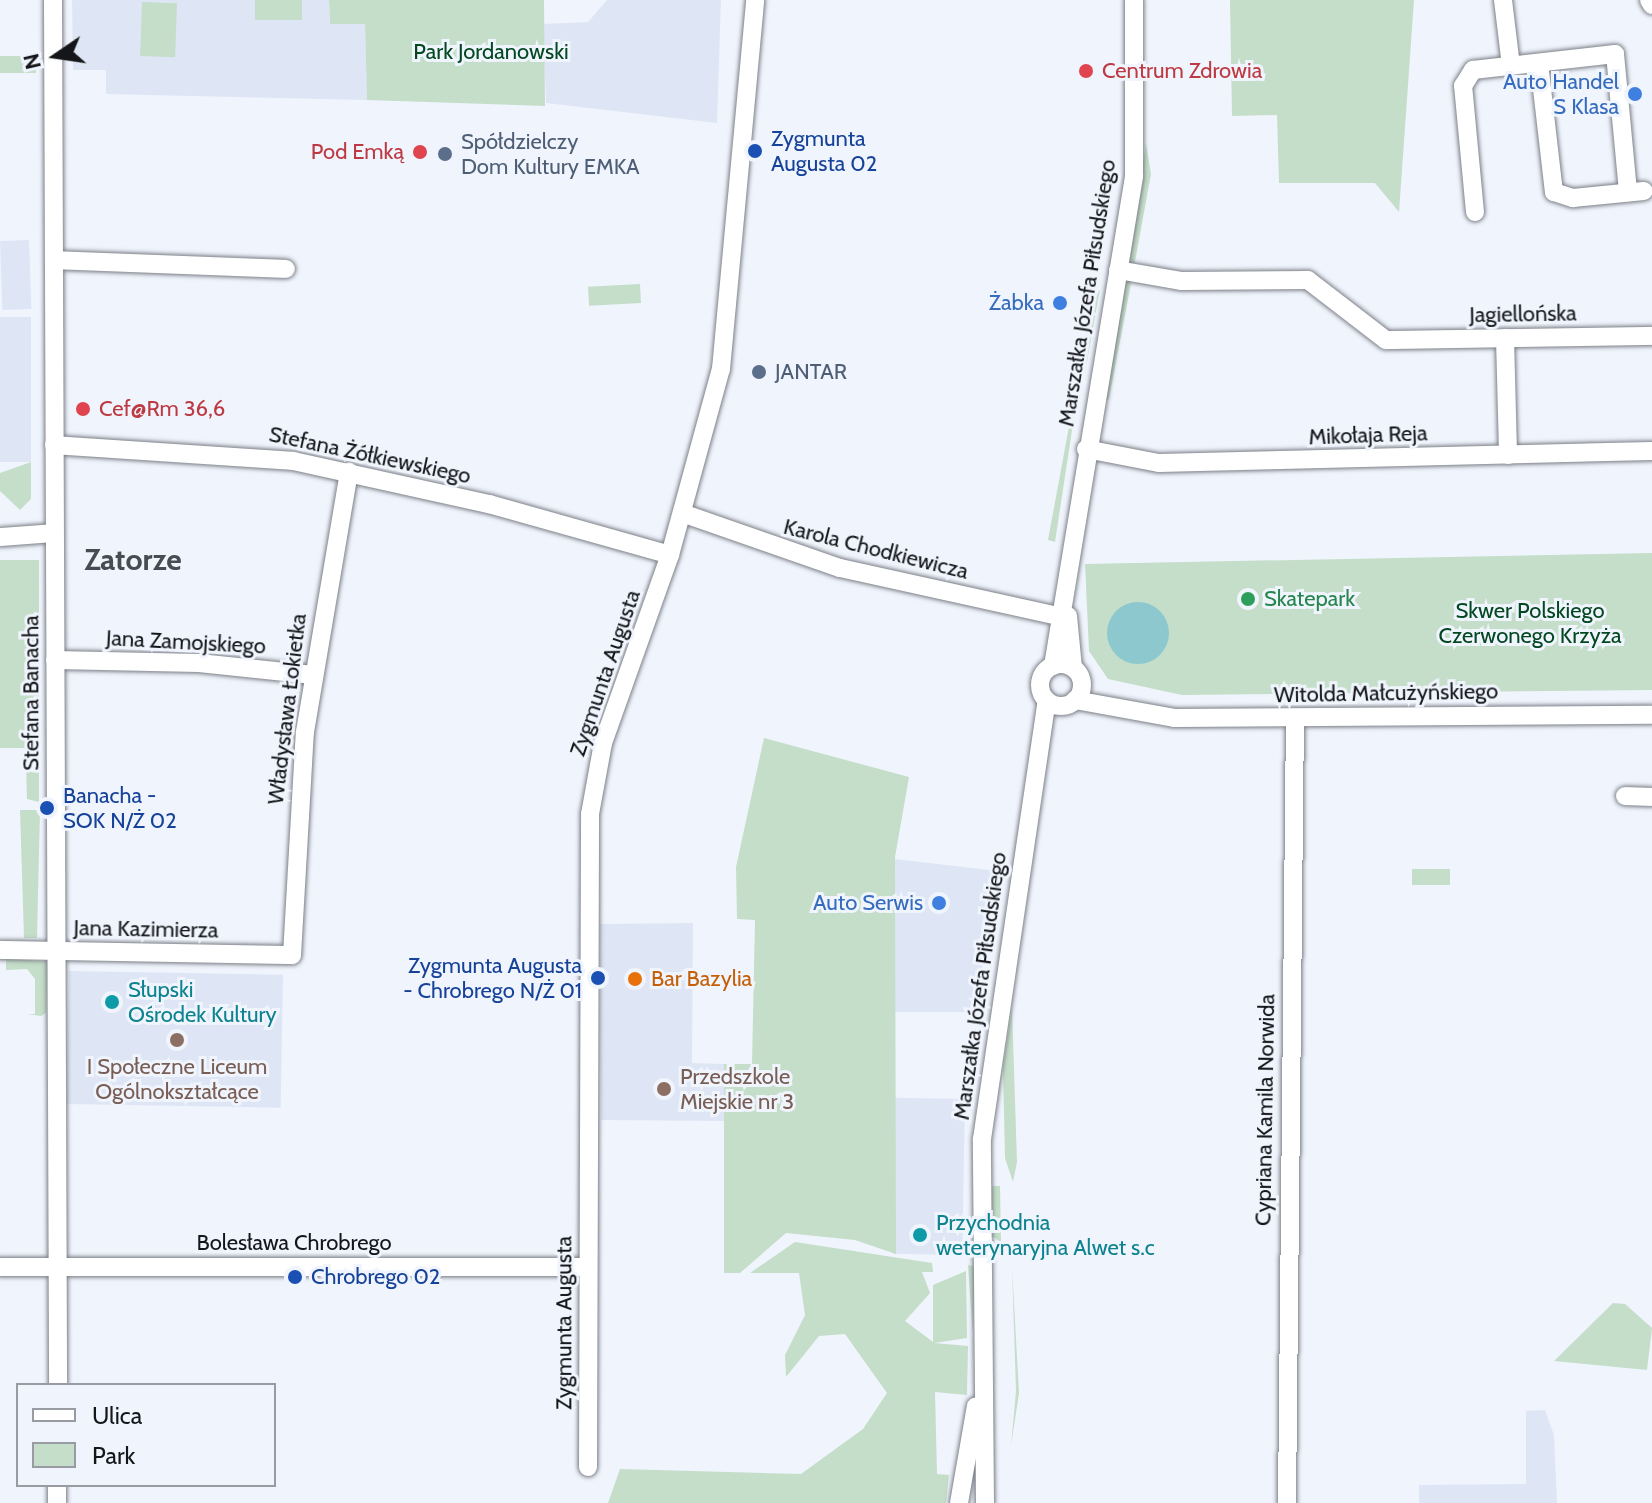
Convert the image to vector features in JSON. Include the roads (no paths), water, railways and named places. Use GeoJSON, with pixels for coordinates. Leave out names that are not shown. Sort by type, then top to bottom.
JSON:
{"type":"FeatureCollection","features":[{"type":"Feature","properties":{"kind":"street","name":"Stefana Banacha"},"geometry":{"type":"LineString","coordinates":[[53,0],[58,1383]]}},
{"type":"Feature","properties":{"kind":"street","name":"Zygmunta Augusta"},"geometry":{"type":"LineString","coordinates":[[588,1467],[592,798],[670,555],[725,340],[755,0]]}},
{"type":"Feature","properties":{"kind":"street","name":"Marszałka Józefa Piłsudskiego"},"geometry":{"type":"LineString","coordinates":[[986,1501],[983,1376],[988,1076],[1043,748],[1062,703],[1040,683],[1053,666],[1086,449],[1134,176],[1134,0]]}},
{"type":"Feature","properties":{"kind":"street"},"geometry":{"type":"LineString","coordinates":[[1503,0],[1511,66]]}},
{"type":"Feature","properties":{"kind":"street"},"geometry":{"type":"LineString","coordinates":[[1649,0],[1652,5]]}},
{"type":"Feature","properties":{"kind":"street"},"geometry":{"type":"LineString","coordinates":[[1475,212],[1463,80],[1473,70],[1615,54],[1636,191],[1573,198],[1554,192],[1539,63]]}},
{"type":"Feature","properties":{"kind":"street"},"geometry":{"type":"LineString","coordinates":[[54,260],[286,269]]}},
{"type":"Feature","properties":{"kind":"street","name":"Jagiellońska"},"geometry":{"type":"LineString","coordinates":[[1118,270],[1182,281],[1301,280],[1331,293],[1376,336],[1395,341],[1652,336]]}},
{"type":"Feature","properties":{"kind":"street"},"geometry":{"type":"LineString","coordinates":[[1505,338],[1508,455]]}},
{"type":"Feature","properties":{"kind":"street","name":"Stefana Żółkiewskiego"},"geometry":{"type":"LineString","coordinates":[[54,445],[224,452],[349,472],[670,555]]}},
{"type":"Feature","properties":{"kind":"street","name":"Mikołaja Reja"},"geometry":{"type":"LineString","coordinates":[[1086,449],[1159,463],[1652,451]]}},
{"type":"Feature","properties":{"kind":"street","name":"Władysława Łokietka"},"geometry":{"type":"LineString","coordinates":[[292,955],[297,820],[313,675],[349,472]]}},
{"type":"Feature","properties":{"kind":"street","name":"Karola Chodkiewicza"},"geometry":{"type":"LineString","coordinates":[[682,513],[848,571],[1062,617]]}},
{"type":"Feature","properties":{"kind":"street"},"geometry":{"type":"LineString","coordinates":[[0,537],[54,533]]}},
{"type":"Feature","properties":{"kind":"street","name":"Marszałka Józefa Piłsudskiego"},"geometry":{"type":"LineString","coordinates":[[1066,593],[1077,674]]}},
{"type":"Feature","properties":{"kind":"street","name":"Jana Zamojskiego"},"geometry":{"type":"LineString","coordinates":[[55,660],[193,662],[313,675]]}},
{"type":"Feature","properties":{"kind":"street"},"geometry":{"type":"LineString","coordinates":[[1053,666],[1077,674],[1062,703]]}},
{"type":"Feature","properties":{"kind":"street","name":"Witolda Małcużyńskiego"},"geometry":{"type":"LineString","coordinates":[[1077,674],[1122,708]]}},
{"type":"Feature","properties":{"kind":"street","name":"Witolda Małcużyńskiego"},"geometry":{"type":"LineString","coordinates":[[1062,703],[1122,708],[1175,718],[1652,715]]}},
{"type":"Feature","properties":{"kind":"street","name":"Cypriana Kamila Norwida"},"geometry":{"type":"LineString","coordinates":[[1287,1503],[1295,718]]}},
{"type":"Feature","properties":{"kind":"street"},"geometry":{"type":"LineString","coordinates":[[1625,796],[1652,797]]}},
{"type":"Feature","properties":{"kind":"street","name":"Jana Kazimierza"},"geometry":{"type":"LineString","coordinates":[[0,950],[292,955]]}},
{"type":"Feature","properties":{"kind":"street","name":"Bolesława Chrobrego"},"geometry":{"type":"LineString","coordinates":[[0,1267],[588,1267]]}},
{"type":"Feature","properties":{"kind":"street","name":"Marszałka Józefa Piłsudskiego"},"geometry":{"type":"LineString","coordinates":[[959,1503],[983,1376]]}},
{"type":"Feature","properties":{"kind":"water"},"geometry":{"type":"Polygon","coordinates":[[[1138,602],[1160,611],[1169,633],[1160,655],[1138,664],[1116,655],[1107,633],[1116,611],[1138,602]]]}},
{"type":"Feature","properties":{"kind":"place","name":"Centrum Zdrowia"},"geometry":{"type":"Point","coordinates":[1086,71]}},
{"type":"Feature","properties":{"kind":"place","name":"Auto Handel S Klasa"},"geometry":{"type":"Point","coordinates":[1635,94]}},
{"type":"Feature","properties":{"kind":"place","name":"Zygmunta Augusta 02"},"geometry":{"type":"Point","coordinates":[755,151]}},
{"type":"Feature","properties":{"kind":"place","name":"Pod Emką"},"geometry":{"type":"Point","coordinates":[420,152]}},
{"type":"Feature","properties":{"kind":"place","name":"Spółdzielczy Dom Kultury EMKA"},"geometry":{"type":"Point","coordinates":[445,154]}},
{"type":"Feature","properties":{"kind":"place","name":"Żabka"},"geometry":{"type":"Point","coordinates":[1060,303]}},
{"type":"Feature","properties":{"kind":"place","name":"JANTAR"},"geometry":{"type":"Point","coordinates":[759,372]}},
{"type":"Feature","properties":{"kind":"place","name":"Cef@Rm 36,6"},"geometry":{"type":"Point","coordinates":[83,409]}},
{"type":"Feature","properties":{"kind":"place","name":"Skatepark"},"geometry":{"type":"Point","coordinates":[1248,599]}},
{"type":"Feature","properties":{"kind":"place","name":"Banacha - SOK N/Ż 02"},"geometry":{"type":"Point","coordinates":[47,808]}},
{"type":"Feature","properties":{"kind":"place","name":"Auto Serwis"},"geometry":{"type":"Point","coordinates":[939,903]}},
{"type":"Feature","properties":{"kind":"place","name":"Zygmunta Augusta - Chrobrego N/Ż 01"},"geometry":{"type":"Point","coordinates":[598,978]}},
{"type":"Feature","properties":{"kind":"place","name":"Bar Bazylia"},"geometry":{"type":"Point","coordinates":[635,979]}},
{"type":"Feature","properties":{"kind":"place","name":"Słupski Ośrodek Kultury"},"geometry":{"type":"Point","coordinates":[112,1002]}},
{"type":"Feature","properties":{"kind":"place","name":"I Społeczne Liceum Ogólnokształcące"},"geometry":{"type":"Point","coordinates":[177,1040]}},
{"type":"Feature","properties":{"kind":"place","name":"Przedszkole Miejskie nr 3"},"geometry":{"type":"Point","coordinates":[664,1089]}},
{"type":"Feature","properties":{"kind":"place","name":"Przychodnia weterynaryjna Alwet s.c"},"geometry":{"type":"Point","coordinates":[920,1235]}},
{"type":"Feature","properties":{"kind":"place","name":"Chrobrego 02"},"geometry":{"type":"Point","coordinates":[295,1277]}},
{"type":"Feature","properties":{"kind":"district","name":"Zatorze"},"geometry":{"type":"Point","coordinates":[133,560]}},
{"type":"Feature","properties":{"kind":"park label","name":"Park Jordanowski"},"geometry":{"type":"Point","coordinates":[491,52]}},
{"type":"Feature","properties":{"kind":"park label","name":"Skwer Polskiego Czerwonego Krzyża"},"geometry":{"type":"Point","coordinates":[1530,622]}}]}
